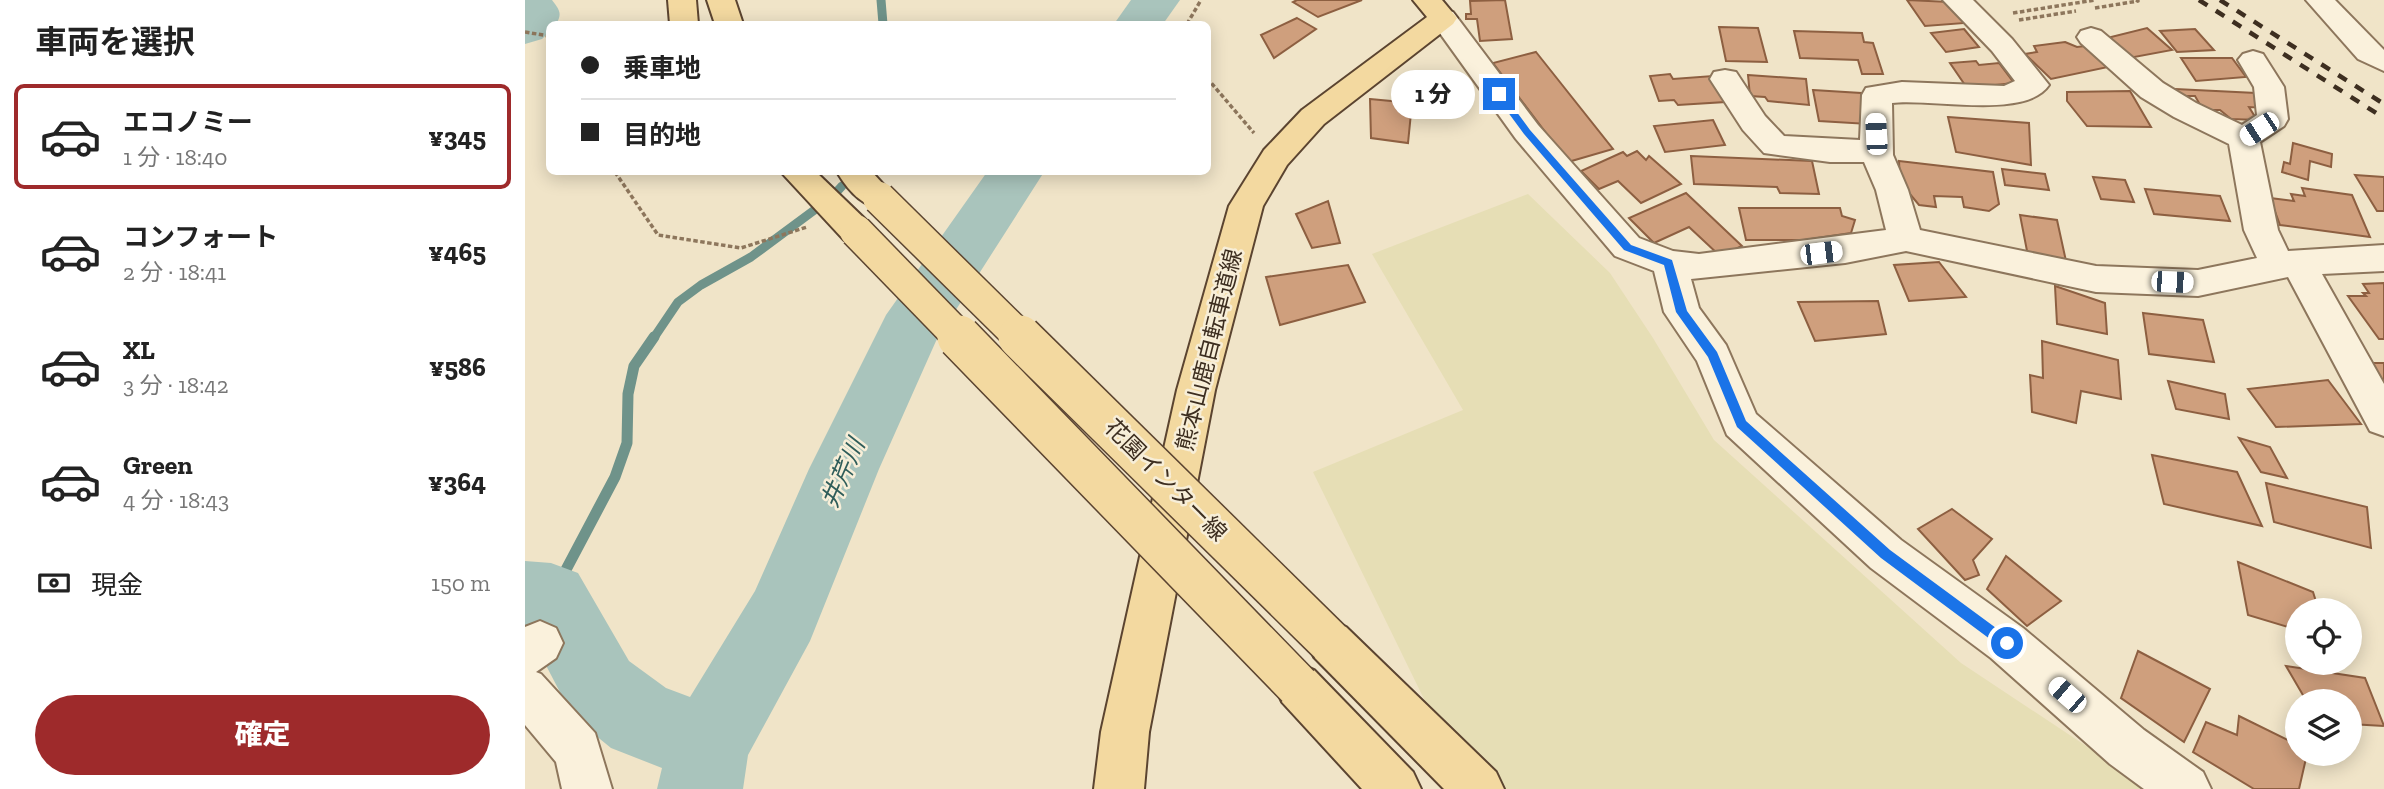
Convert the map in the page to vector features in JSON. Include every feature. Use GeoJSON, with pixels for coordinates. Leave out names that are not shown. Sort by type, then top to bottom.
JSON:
{"type":"FeatureCollection","features":[{"type":"Feature","properties":{"kind":"main road"},"geometry":{"type":"LineString","coordinates":[[682,0],[684,21]]}},
{"type":"Feature","properties":{"kind":"main road"},"geometry":{"type":"LineString","coordinates":[[721,0],[728,21]]}},
{"type":"Feature","properties":{"kind":"main road","name":"熊本山鹿自転車道線"},"geometry":{"type":"LineString","coordinates":[[1119,789],[1125,732],[1196,390],[1246,206],[1275,158],[1313,117],[1435,9]]}},
{"type":"Feature","properties":{"kind":"main road","name":"花園インター線"},"geometry":{"type":"LineString","coordinates":[[866,185],[1479,789]]}},
{"type":"Feature","properties":{"kind":"main road","name":"花園インター線"},"geometry":{"type":"LineString","coordinates":[[830,204],[1396,789]]}},
{"type":"Feature","properties":{"kind":"street"},"geometry":{"type":"LineString","coordinates":[[2320,0],[2368,53],[2384,62]]}},
{"type":"Feature","properties":{"kind":"street"},"geometry":{"type":"LineString","coordinates":[[1435,9],[1527,132],[1627,247],[1669,262],[1699,267],[1845,250],[1906,239],[2096,279],[2198,283],[2288,264],[2384,258]]}},
{"type":"Feature","properties":{"kind":"street"},"geometry":{"type":"LineString","coordinates":[[1906,239],[1877,151],[1877,95],[1902,92],[2007,96],[2034,85],[1971,15]]}},
{"type":"Feature","properties":{"kind":"street"},"geometry":{"type":"LineString","coordinates":[[2091,37],[2152,90],[2185,110],[2245,138]]}},
{"type":"Feature","properties":{"kind":"street"},"geometry":{"type":"LineString","coordinates":[[2245,138],[2273,119],[2269,87],[2253,60]]}},
{"type":"Feature","properties":{"kind":"street"},"geometry":{"type":"LineString","coordinates":[[1725,79],[1754,123],[1775,146],[1830,151],[1877,151]]}},
{"type":"Feature","properties":{"kind":"street"},"geometry":{"type":"LineString","coordinates":[[2245,138],[2261,230],[2288,264],[2384,420]]}},
{"type":"Feature","properties":{"kind":"street"},"geometry":{"type":"LineString","coordinates":[[1669,262],[1682,312],[1713,355],[1741,424],[1886,554],[2007,643],[2126,747],[2186,789]]}},
{"type":"Feature","properties":{"kind":"street"},"geometry":{"type":"LineString","coordinates":[[525,690],[578,750],[587,789]]}},
{"type":"Feature","properties":{"kind":"path"},"geometry":{"type":"LineString","coordinates":[[1189,21],[1201,0]]}},
{"type":"Feature","properties":{"kind":"path"},"geometry":{"type":"LineString","coordinates":[[1971,15],[2095,0]]}},
{"type":"Feature","properties":{"kind":"path"},"geometry":{"type":"LineString","coordinates":[[1971,15],[2138,1],[2136,0]]}},
{"type":"Feature","properties":{"kind":"path"},"geometry":{"type":"LineString","coordinates":[[525,32],[546,36]]}},
{"type":"Feature","properties":{"kind":"path"},"geometry":{"type":"LineString","coordinates":[[1211,83],[1275,158]]}},
{"type":"Feature","properties":{"kind":"path"},"geometry":{"type":"LineString","coordinates":[[617,175],[658,235],[741,248],[830,204]]}},
{"type":"Feature","properties":{"kind":"shaded area"},"geometry":{"type":"Polygon","coordinates":[[[1528,194],[1610,273],[1653,338],[1714,440],[1961,663],[2151,789],[1468,789],[1313,472],[1463,410],[1372,254],[1528,194]]]}},
{"type":"Feature","properties":{"kind":"building"},"geometry":{"type":"Polygon","coordinates":[[[1362,0],[1318,17],[1293,2],[1362,0]]]}},
{"type":"Feature","properties":{"kind":"building"},"geometry":{"type":"Polygon","coordinates":[[[1505,0],[1512,39],[1480,41],[1477,19],[1466,19],[1466,14],[1471,14],[1470,1],[1505,0]]]}},
{"type":"Feature","properties":{"kind":"building"},"geometry":{"type":"Polygon","coordinates":[[[1907,0],[1950,2],[1965,23],[1925,26],[1907,0]]]}},
{"type":"Feature","properties":{"kind":"building"},"geometry":{"type":"Polygon","coordinates":[[[1297,18],[1316,29],[1274,58],[1261,35],[1297,18]]]}},
{"type":"Feature","properties":{"kind":"building"},"geometry":{"type":"Polygon","coordinates":[[[1719,27],[1758,28],[1767,62],[1726,61],[1719,27]]]}},
{"type":"Feature","properties":{"kind":"building"},"geometry":{"type":"Polygon","coordinates":[[[2147,28],[2172,50],[2129,58],[2107,38],[2147,28]]]}},
{"type":"Feature","properties":{"kind":"building"},"geometry":{"type":"Polygon","coordinates":[[[1964,29],[1979,47],[1946,52],[1931,33],[1964,29]]]}},
{"type":"Feature","properties":{"kind":"building"},"geometry":{"type":"Polygon","coordinates":[[[2195,29],[2214,50],[2177,52],[2160,31],[2195,29]]]}},
{"type":"Feature","properties":{"kind":"building"},"geometry":{"type":"Polygon","coordinates":[[[1794,31],[1862,33],[1864,42],[1873,43],[1883,74],[1862,74],[1858,60],[1800,58],[1794,31]]]}},
{"type":"Feature","properties":{"kind":"building"},"geometry":{"type":"Polygon","coordinates":[[[2065,42],[2077,47],[2085,46],[2108,67],[2051,79],[2025,54],[2037,52],[2034,46],[2065,42]]]}},
{"type":"Feature","properties":{"kind":"building"},"geometry":{"type":"Polygon","coordinates":[[[1536,52],[1613,149],[1568,162],[1493,63],[1536,52]]]}},
{"type":"Feature","properties":{"kind":"building"},"geometry":{"type":"Polygon","coordinates":[[[2181,58],[2232,58],[2246,77],[2196,81],[2181,58]]]}},
{"type":"Feature","properties":{"kind":"building"},"geometry":{"type":"Polygon","coordinates":[[[1976,61],[1979,65],[1999,63],[2014,83],[1967,88],[1950,63],[1976,61]]]}},
{"type":"Feature","properties":{"kind":"building"},"geometry":{"type":"Polygon","coordinates":[[[1670,74],[1673,79],[1713,76],[1725,102],[1678,105],[1674,100],[1659,101],[1650,76],[1670,74]]]}},
{"type":"Feature","properties":{"kind":"building"},"geometry":{"type":"Polygon","coordinates":[[[1748,75],[1806,79],[1809,105],[1768,101],[1765,97],[1750,96],[1748,75]]]}},
{"type":"Feature","properties":{"kind":"building"},"geometry":{"type":"Polygon","coordinates":[[[2175,89],[2256,93],[2265,108],[2249,107],[2257,120],[2231,119],[2220,110],[2203,110],[2195,96],[2175,96],[2175,89]]]}},
{"type":"Feature","properties":{"kind":"building"},"geometry":{"type":"Polygon","coordinates":[[[1813,90],[1861,93],[1868,124],[1819,121],[1813,90]]]}},
{"type":"Feature","properties":{"kind":"building"},"geometry":{"type":"Polygon","coordinates":[[[2130,91],[2151,127],[2087,126],[2067,101],[2067,92],[2130,91]]]}},
{"type":"Feature","properties":{"kind":"building"},"geometry":{"type":"Polygon","coordinates":[[[1370,99],[1412,103],[1408,143],[1371,138],[1370,99]]]}},
{"type":"Feature","properties":{"kind":"building"},"geometry":{"type":"Polygon","coordinates":[[[1948,117],[2029,123],[2031,165],[1956,152],[1948,117]]]}},
{"type":"Feature","properties":{"kind":"building"},"geometry":{"type":"Polygon","coordinates":[[[1713,120],[1725,145],[1665,152],[1654,126],[1713,120]]]}},
{"type":"Feature","properties":{"kind":"building"},"geometry":{"type":"Polygon","coordinates":[[[2293,143],[2332,154],[2331,167],[2310,161],[2308,180],[2282,172],[2284,162],[2290,164],[2293,143]]]}},
{"type":"Feature","properties":{"kind":"building"},"geometry":{"type":"Polygon","coordinates":[[[1637,151],[1646,160],[1649,156],[1681,184],[1641,203],[1618,181],[1599,189],[1581,171],[1623,152],[1627,156],[1637,151]]]}},
{"type":"Feature","properties":{"kind":"building"},"geometry":{"type":"Polygon","coordinates":[[[1691,156],[1812,161],[1819,194],[1780,193],[1777,187],[1694,184],[1691,156]]]}},
{"type":"Feature","properties":{"kind":"building"},"geometry":{"type":"Polygon","coordinates":[[[1899,161],[1993,172],[1999,204],[1989,211],[1964,207],[1962,197],[1934,196],[1936,207],[1919,205],[1900,182],[1899,161]]]}},
{"type":"Feature","properties":{"kind":"building"},"geometry":{"type":"Polygon","coordinates":[[[2002,169],[2045,174],[2049,190],[2005,185],[2002,169]]]}},
{"type":"Feature","properties":{"kind":"building"},"geometry":{"type":"Polygon","coordinates":[[[2355,175],[2384,177],[2384,211],[2377,211],[2355,175]]]}},
{"type":"Feature","properties":{"kind":"building"},"geometry":{"type":"Polygon","coordinates":[[[2093,177],[2125,180],[2134,202],[2101,199],[2093,177]]]}},
{"type":"Feature","properties":{"kind":"building"},"geometry":{"type":"Polygon","coordinates":[[[2302,188],[2352,195],[2370,237],[2280,225],[2270,198],[2294,201],[2291,194],[2305,196],[2302,188]]]}},
{"type":"Feature","properties":{"kind":"building"},"geometry":{"type":"Polygon","coordinates":[[[2145,189],[2220,196],[2230,221],[2154,214],[2145,189]]]}},
{"type":"Feature","properties":{"kind":"building"},"geometry":{"type":"Polygon","coordinates":[[[1686,193],[1742,246],[1720,256],[1689,227],[1654,243],[1629,218],[1686,193]]]}},
{"type":"Feature","properties":{"kind":"building"},"geometry":{"type":"Polygon","coordinates":[[[1328,201],[1340,243],[1312,248],[1296,214],[1328,201]]]}},
{"type":"Feature","properties":{"kind":"building"},"geometry":{"type":"Polygon","coordinates":[[[1739,208],[1840,208],[1842,216],[1855,220],[1851,233],[1804,240],[1746,240],[1739,208]]]}},
{"type":"Feature","properties":{"kind":"building"},"geometry":{"type":"Polygon","coordinates":[[[2020,215],[2057,220],[2066,261],[2028,256],[2020,215]]]}},
{"type":"Feature","properties":{"kind":"building"},"geometry":{"type":"Polygon","coordinates":[[[1939,262],[1966,297],[1909,301],[1894,265],[1939,262]]]}},
{"type":"Feature","properties":{"kind":"building"},"geometry":{"type":"Polygon","coordinates":[[[1348,265],[1365,302],[1280,325],[1266,277],[1348,265]]]}},
{"type":"Feature","properties":{"kind":"building"},"geometry":{"type":"Polygon","coordinates":[[[2384,283],[2384,339],[2379,339],[2348,296],[2366,296],[2363,293],[2369,293],[2363,284],[2384,283]]]}},
{"type":"Feature","properties":{"kind":"building"},"geometry":{"type":"Polygon","coordinates":[[[2055,286],[2105,303],[2107,334],[2057,324],[2055,286]]]}},
{"type":"Feature","properties":{"kind":"building"},"geometry":{"type":"Polygon","coordinates":[[[1878,301],[1886,334],[1815,341],[1798,302],[1878,301]]]}},
{"type":"Feature","properties":{"kind":"building"},"geometry":{"type":"Polygon","coordinates":[[[2143,313],[2203,320],[2214,362],[2149,354],[2143,313]]]}},
{"type":"Feature","properties":{"kind":"building"},"geometry":{"type":"Polygon","coordinates":[[[2042,341],[2118,360],[2121,399],[2081,391],[2076,423],[2032,412],[2030,375],[2043,378],[2042,341]]]}},
{"type":"Feature","properties":{"kind":"building"},"geometry":{"type":"Polygon","coordinates":[[[2370,363],[2384,363],[2384,384],[2370,363]]]}},
{"type":"Feature","properties":{"kind":"building"},"geometry":{"type":"Polygon","coordinates":[[[2328,380],[2361,424],[2276,427],[2248,389],[2328,380]]]}},
{"type":"Feature","properties":{"kind":"building"},"geometry":{"type":"Polygon","coordinates":[[[2168,381],[2225,394],[2229,419],[2176,409],[2168,381]]]}},
{"type":"Feature","properties":{"kind":"building"},"geometry":{"type":"Polygon","coordinates":[[[2239,438],[2270,447],[2287,478],[2261,472],[2239,438]]]}},
{"type":"Feature","properties":{"kind":"building"},"geometry":{"type":"Polygon","coordinates":[[[2152,455],[2237,472],[2262,526],[2164,504],[2152,455]]]}},
{"type":"Feature","properties":{"kind":"building"},"geometry":{"type":"Polygon","coordinates":[[[2266,483],[2367,507],[2371,548],[2274,522],[2266,483]]]}},
{"type":"Feature","properties":{"kind":"building"},"geometry":{"type":"Polygon","coordinates":[[[1952,509],[1992,539],[1973,560],[1979,575],[1965,580],[1918,529],[1952,509]]]}},
{"type":"Feature","properties":{"kind":"building"},"geometry":{"type":"Polygon","coordinates":[[[2006,556],[2061,601],[2027,626],[1987,589],[2006,556]]]}},
{"type":"Feature","properties":{"kind":"building"},"geometry":{"type":"Polygon","coordinates":[[[2238,562],[2313,592],[2315,598],[2285,598],[2285,626],[2248,615],[2238,562]]]}},
{"type":"Feature","properties":{"kind":"building"},"geometry":{"type":"Polygon","coordinates":[[[2138,651],[2210,689],[2184,742],[2121,698],[2138,651]]]}},
{"type":"Feature","properties":{"kind":"building"},"geometry":{"type":"Polygon","coordinates":[[[2291,675],[2345,675],[2365,678],[2384,726],[2362,725],[2362,689],[2299,689],[2291,675]]]}},
{"type":"Feature","properties":{"kind":"building"},"geometry":{"type":"Polygon","coordinates":[[[2239,716],[2285,739],[2285,766],[2304,766],[2299,789],[2254,789],[2193,752],[2206,722],[2237,735],[2239,716]]]}},
{"type":"Feature","properties":{"kind":"waterway"},"geometry":{"type":"LineString","coordinates":[[881,0],[883,21]]}},
{"type":"Feature","properties":{"kind":"waterway","name":"井芹川"},"geometry":{"type":"LineString","coordinates":[[1140,21],[1156,0]]}},
{"type":"Feature","properties":{"kind":"waterway"},"geometry":{"type":"LineString","coordinates":[[525,1],[536,11],[536,18],[525,29]]}},
{"type":"Feature","properties":{"kind":"waterway","name":"井芹川"},"geometry":{"type":"LineString","coordinates":[[708,745],[783,616],[844,469],[908,332],[1014,175]]}},
{"type":"Feature","properties":{"kind":"waterway"},"geometry":{"type":"LineString","coordinates":[[653,339],[678,302],[701,285],[751,257],[832,197],[842,186]]}},
{"type":"Feature","properties":{"kind":"waterway"},"geometry":{"type":"LineString","coordinates":[[551,598],[615,477],[627,443],[628,394],[634,366],[654,337]]}},
{"type":"Feature","properties":{"kind":"waterway"},"geometry":{"type":"LineString","coordinates":[[525,596],[551,598],[601,689],[640,719],[708,745]]}},
{"type":"Feature","properties":{"kind":"waterway","name":"井芹川"},"geometry":{"type":"LineString","coordinates":[[700,789],[708,745]]}},
{"type":"Feature","properties":{"kind":"railway"},"geometry":{"type":"LineString","coordinates":[[2199,0],[2384,118]]}},
{"type":"Feature","properties":{"kind":"railway"},"geometry":{"type":"LineString","coordinates":[[2220,0],[2384,104]]}},
{"type":"Feature","properties":{"kind":"route"},"geometry":{"type":"LineString","coordinates":[[1499,94],[1527,132],[1627,247],[1669,262],[1682,312],[1713,355],[1741,424],[1886,554],[2007,643]]}}]}
